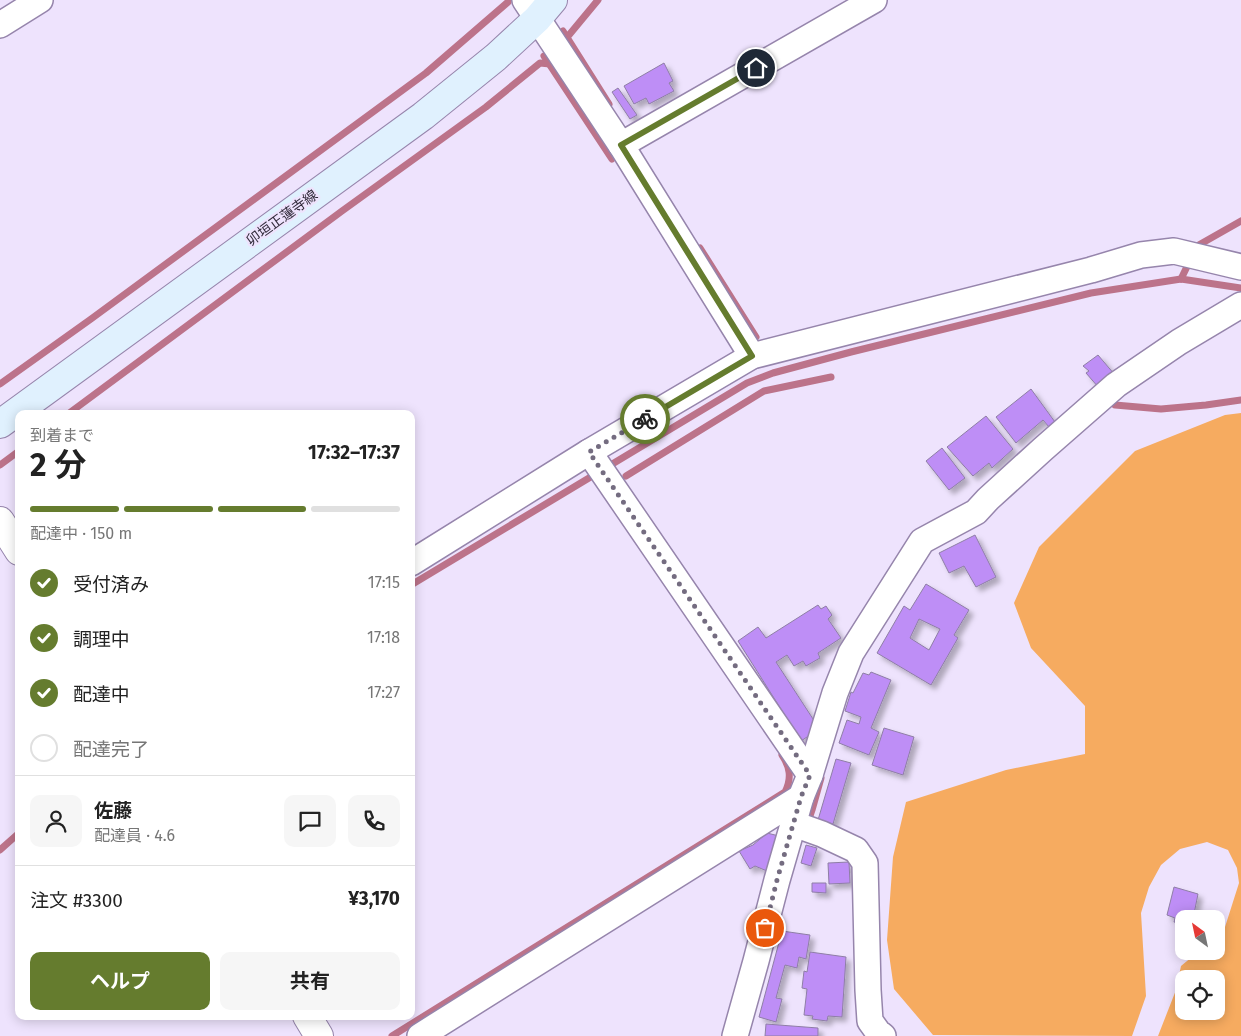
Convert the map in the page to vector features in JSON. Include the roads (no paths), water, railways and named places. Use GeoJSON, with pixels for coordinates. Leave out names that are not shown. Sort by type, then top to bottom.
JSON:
{"type":"FeatureCollection","features":[{"type":"Feature","properties":{"kind":"main road","name":"卯垣正蓮寺線"},"geometry":{"type":"LineString","coordinates":[[19,410],[423,116],[496,58],[538,6]]}},
{"type":"Feature","properties":{"kind":"main road","name":"卯垣正蓮寺線"},"geometry":{"type":"LineString","coordinates":[[0,424],[15,413]]}},
{"type":"Feature","properties":{"kind":"street"},"geometry":{"type":"LineString","coordinates":[[0,25],[40,0]]}},
{"type":"Feature","properties":{"kind":"street"},"geometry":{"type":"LineString","coordinates":[[621,145],[874,0]]}},
{"type":"Feature","properties":{"kind":"street"},"geometry":{"type":"LineString","coordinates":[[538,6],[621,145],[752,356]]}},
{"type":"Feature","properties":{"kind":"street"},"geometry":{"type":"LineString","coordinates":[[415,561],[589,452],[752,356],[1091,270],[1141,255],[1174,251],[1241,268]]}},
{"type":"Feature","properties":{"kind":"street"},"geometry":{"type":"LineString","coordinates":[[735,1036],[777,880],[834,693],[851,653],[922,541],[976,512],[988,498],[1022,467],[1116,385],[1179,342],[1241,306]]}},
{"type":"Feature","properties":{"kind":"street"},"geometry":{"type":"LineString","coordinates":[[589,452],[806,786]]}},
{"type":"Feature","properties":{"kind":"street"},"geometry":{"type":"LineString","coordinates":[[0,521],[15,545]]}},
{"type":"Feature","properties":{"kind":"street"},"geometry":{"type":"LineString","coordinates":[[420,1036],[806,786]]}},
{"type":"Feature","properties":{"kind":"street"},"geometry":{"type":"LineString","coordinates":[[794,824],[822,834],[856,850],[865,863],[870,1021],[878,1032],[884,1036]]}},
{"type":"Feature","properties":{"kind":"street"},"geometry":{"type":"LineString","coordinates":[[309,1020],[319,1036]]}},
{"type":"Feature","properties":{"kind":"waterway"},"geometry":{"type":"LineString","coordinates":[[569,35],[598,0]]}},
{"type":"Feature","properties":{"kind":"waterway"},"geometry":{"type":"LineString","coordinates":[[0,384],[426,73],[508,2]]}},
{"type":"Feature","properties":{"kind":"waterway"},"geometry":{"type":"LineString","coordinates":[[563,31],[609,104]]}},
{"type":"Feature","properties":{"kind":"waterway"},"geometry":{"type":"LineString","coordinates":[[544,56],[612,159]]}},
{"type":"Feature","properties":{"kind":"waterway"},"geometry":{"type":"LineString","coordinates":[[73,410],[486,107],[540,63],[550,64]]}},
{"type":"Feature","properties":{"kind":"waterway"},"geometry":{"type":"LineString","coordinates":[[1181,279],[1197,246],[1241,221]]}},
{"type":"Feature","properties":{"kind":"waterway"},"geometry":{"type":"LineString","coordinates":[[700,248],[756,337]]}},
{"type":"Feature","properties":{"kind":"waterway"},"geometry":{"type":"LineString","coordinates":[[415,583],[747,383],[773,373],[1091,293],[1181,279],[1241,288]]}},
{"type":"Feature","properties":{"kind":"waterway"},"geometry":{"type":"LineString","coordinates":[[626,476],[764,391],[831,377]]}},
{"type":"Feature","properties":{"kind":"waterway"},"geometry":{"type":"LineString","coordinates":[[1115,405],[1161,409],[1241,400]]}},
{"type":"Feature","properties":{"kind":"waterway"},"geometry":{"type":"LineString","coordinates":[[0,465],[15,454]]}},
{"type":"Feature","properties":{"kind":"waterway"},"geometry":{"type":"LineString","coordinates":[[392,1036],[785,792],[789,782],[789,773],[782,755]]}},
{"type":"Feature","properties":{"kind":"waterway"},"geometry":{"type":"LineString","coordinates":[[807,825],[821,778]]}},
{"type":"Feature","properties":{"kind":"waterway"},"geometry":{"type":"LineString","coordinates":[[0,850],[15,837]]}}]}
